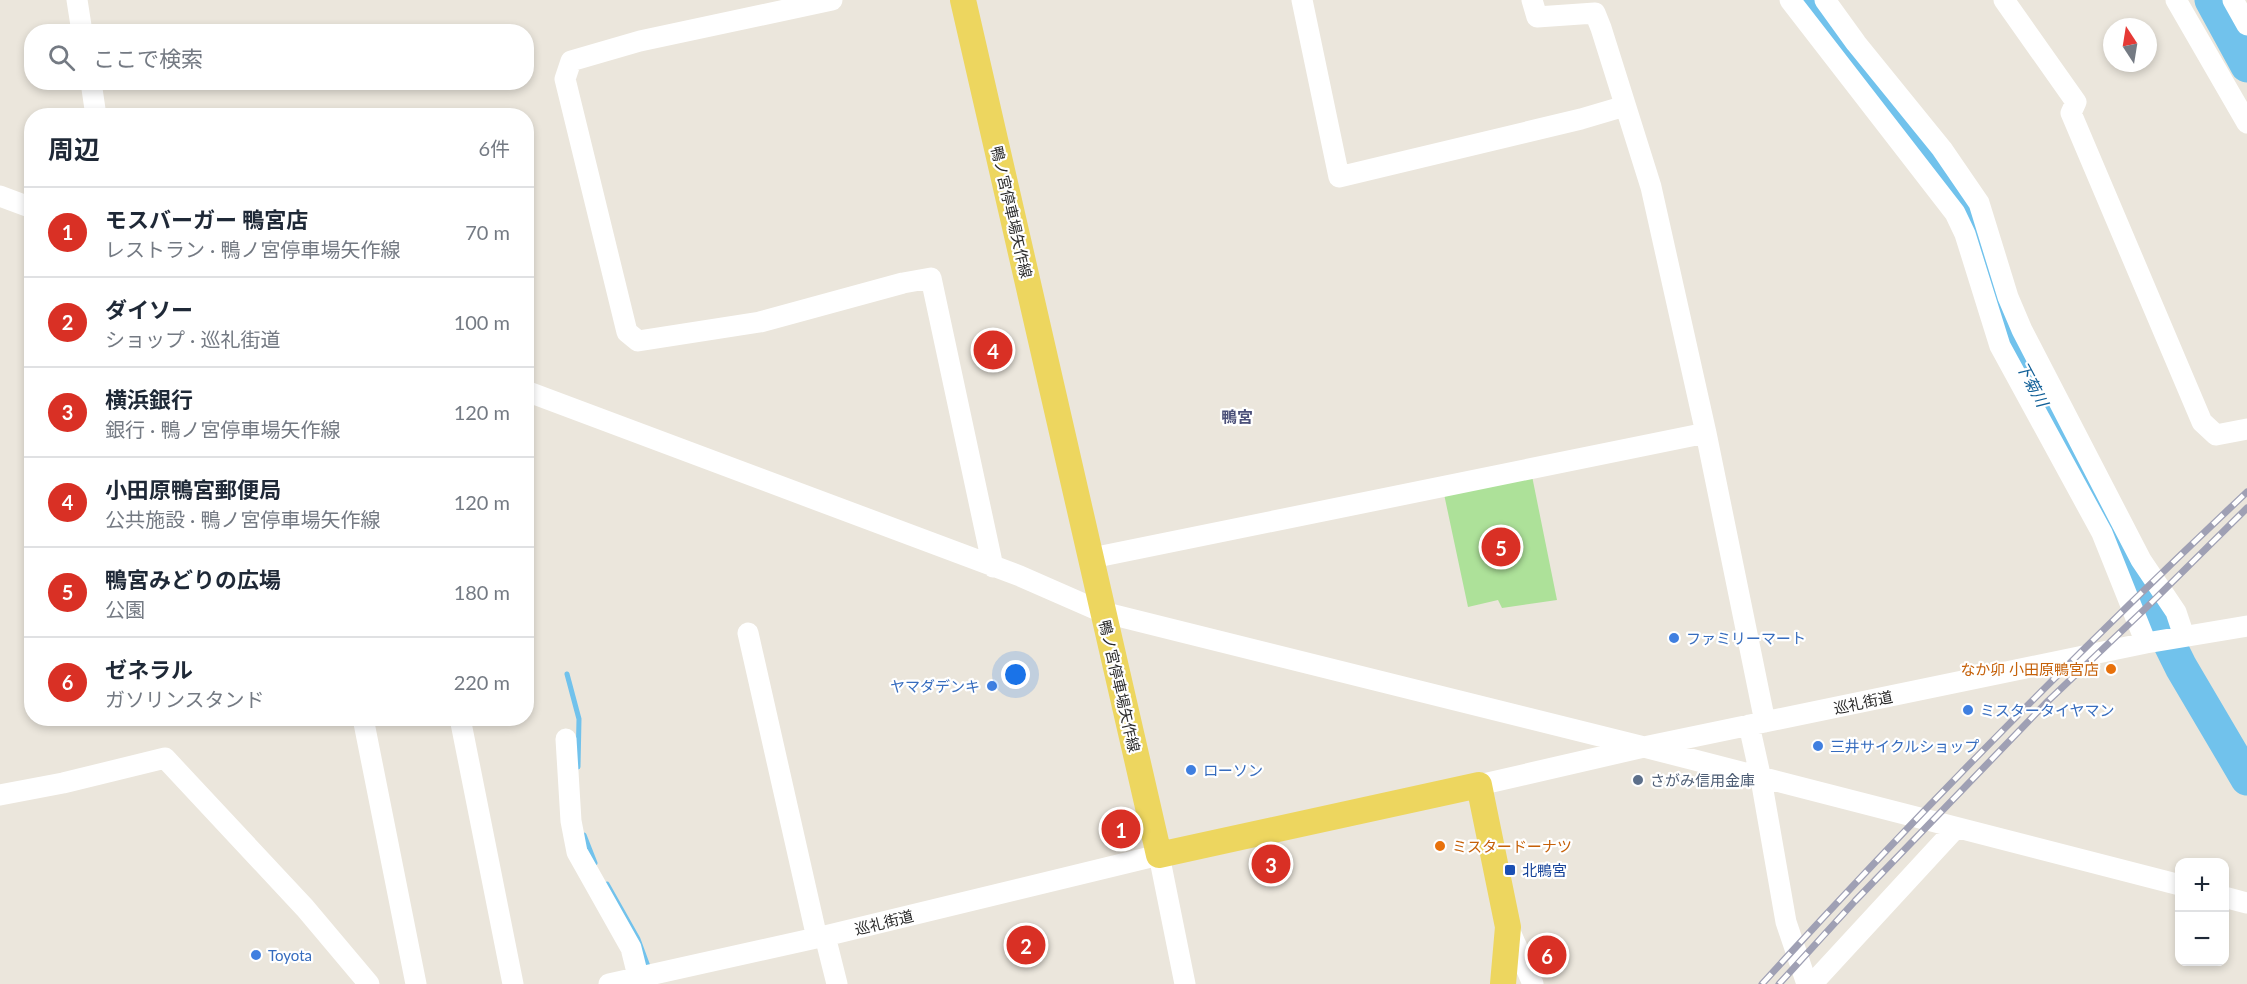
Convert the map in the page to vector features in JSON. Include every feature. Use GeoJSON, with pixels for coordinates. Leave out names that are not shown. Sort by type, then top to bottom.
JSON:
{"type":"FeatureCollection","features":[{"type":"Feature","properties":{"kind":"main road","name":"鴨ノ宮停車場矢作線"},"geometry":{"type":"LineString","coordinates":[[963,0],[1159,855]]}},
{"type":"Feature","properties":{"kind":"main road"},"geometry":{"type":"LineString","coordinates":[[1159,855],[1479,784],[1508,927],[1503,984]]}},
{"type":"Feature","properties":{"kind":"street"},"geometry":{"type":"LineString","coordinates":[[77,0],[81,24]]}},
{"type":"Feature","properties":{"kind":"street"},"geometry":{"type":"LineString","coordinates":[[832,0],[640,41],[571,61],[565,79],[627,332],[638,341],[760,322],[903,283],[931,278],[993,567]]}},
{"type":"Feature","properties":{"kind":"street"},"geometry":{"type":"LineString","coordinates":[[1302,0],[1339,177],[1581,119],[1625,106]]}},
{"type":"Feature","properties":{"kind":"street"},"geometry":{"type":"LineString","coordinates":[[1532,0],[1537,17],[1595,13],[1651,187],[1706,433],[1757,724],[1761,779],[1786,922],[1807,984]]}},
{"type":"Feature","properties":{"kind":"street"},"geometry":{"type":"LineString","coordinates":[[1790,0],[1955,213],[1965,234],[2000,346],[2102,533],[2165,639]]}},
{"type":"Feature","properties":{"kind":"street"},"geometry":{"type":"LineString","coordinates":[[1825,0],[1856,43],[1942,149],[1979,203],[2008,297],[2022,330],[2141,560],[2176,612],[2165,639]]}},
{"type":"Feature","properties":{"kind":"street"},"geometry":{"type":"LineString","coordinates":[[2004,0],[2076,102],[2071,113],[2086,153],[2124,236],[2202,422],[2216,435],[2247,429]]}},
{"type":"Feature","properties":{"kind":"street"},"geometry":{"type":"LineString","coordinates":[[2176,0],[2247,123]]}},
{"type":"Feature","properties":{"kind":"street"},"geometry":{"type":"LineString","coordinates":[[2237,1],[2247,25]]}},
{"type":"Feature","properties":{"kind":"street"},"geometry":{"type":"LineString","coordinates":[[92,90],[95,108]]}},
{"type":"Feature","properties":{"kind":"street"},"geometry":{"type":"LineString","coordinates":[[0,196],[24,205]]}},
{"type":"Feature","properties":{"kind":"street"},"geometry":{"type":"LineString","coordinates":[[534,394],[1020,576],[1102,612],[1644,747],[1955,829],[2175,884]]}},
{"type":"Feature","properties":{"kind":"street"},"geometry":{"type":"LineString","coordinates":[[1092,558],[1706,433]]}},
{"type":"Feature","properties":{"kind":"street","name":"巡礼街道"},"geometry":{"type":"LineString","coordinates":[[1479,784],[1644,747],[2165,639],[2247,626]]}},
{"type":"Feature","properties":{"kind":"street"},"geometry":{"type":"LineString","coordinates":[[748,633],[821,937],[837,984]]}},
{"type":"Feature","properties":{"kind":"street"},"geometry":{"type":"LineString","coordinates":[[365,726],[416,984]]}},
{"type":"Feature","properties":{"kind":"street"},"geometry":{"type":"LineString","coordinates":[[462,726],[513,984]]}},
{"type":"Feature","properties":{"kind":"street"},"geometry":{"type":"LineString","coordinates":[[566,739],[571,821],[577,852],[631,948],[639,981]]}},
{"type":"Feature","properties":{"kind":"street"},"geometry":{"type":"LineString","coordinates":[[0,795],[63,783],[165,758],[305,908],[369,984]]}},
{"type":"Feature","properties":{"kind":"street"},"geometry":{"type":"LineString","coordinates":[[1812,984],[1955,829]]}},
{"type":"Feature","properties":{"kind":"street"},"geometry":{"type":"LineString","coordinates":[[1159,855],[1185,984]]}},
{"type":"Feature","properties":{"kind":"street","name":"巡礼街道"},"geometry":{"type":"LineString","coordinates":[[609,984],[639,981],[1159,855]]}},
{"type":"Feature","properties":{"kind":"street"},"geometry":{"type":"LineString","coordinates":[[2229,898],[2247,903]]}},
{"type":"Feature","properties":{"kind":"street"},"geometry":{"type":"LineString","coordinates":[[1508,927],[1533,984]]}},
{"type":"Feature","properties":{"kind":"green space"},"geometry":{"type":"Polygon","coordinates":[[[1532,476],[1557,600],[1502,608],[1498,600],[1468,607],[1444,494],[1532,476]]]}},
{"type":"Feature","properties":{"kind":"waterway","name":"下菊川"},"geometry":{"type":"LineString","coordinates":[[1808,0],[1958,195],[1976,233],[1993,293],[2018,355],[2135,574],[2181,667],[2247,779]]}},
{"type":"Feature","properties":{"kind":"waterway"},"geometry":{"type":"LineString","coordinates":[[2211,0],[2247,66]]}},
{"type":"Feature","properties":{"kind":"waterway"},"geometry":{"type":"LineString","coordinates":[[567,674],[579,719],[578,767]]}},
{"type":"Feature","properties":{"kind":"waterway"},"geometry":{"type":"LineString","coordinates":[[584,835],[595,863]]}},
{"type":"Feature","properties":{"kind":"waterway"},"geometry":{"type":"LineString","coordinates":[[607,884],[638,939],[649,969]]}},
{"type":"Feature","properties":{"kind":"railway"},"geometry":{"type":"LineString","coordinates":[[1762,984],[2000,734],[2247,492]]}},
{"type":"Feature","properties":{"kind":"railway"},"geometry":{"type":"LineString","coordinates":[[1779,984],[1855,901],[2048,701],[2247,508]]}},
{"type":"Feature","properties":{"kind":"place","name":"小田原鴨宮郵便局"},"geometry":{"type":"Point","coordinates":[993,350]}},
{"type":"Feature","properties":{"kind":"place","name":"鴨宮みどりの広場"},"geometry":{"type":"Point","coordinates":[1501,547]}},
{"type":"Feature","properties":{"kind":"place","name":"ファミリーマート"},"geometry":{"type":"Point","coordinates":[1674,638]}},
{"type":"Feature","properties":{"kind":"place","name":"なか卯 小田原鴨宮店"},"geometry":{"type":"Point","coordinates":[2111,669]}},
{"type":"Feature","properties":{"kind":"place","name":"ヤマダデンキ"},"geometry":{"type":"Point","coordinates":[992,686]}},
{"type":"Feature","properties":{"kind":"place","name":"ミスタータイヤマン"},"geometry":{"type":"Point","coordinates":[1968,710]}},
{"type":"Feature","properties":{"kind":"place","name":"三井サイクルショップ"},"geometry":{"type":"Point","coordinates":[1818,746]}},
{"type":"Feature","properties":{"kind":"place","name":"ローソン"},"geometry":{"type":"Point","coordinates":[1191,770]}},
{"type":"Feature","properties":{"kind":"place","name":"さがみ信用金庫"},"geometry":{"type":"Point","coordinates":[1638,780]}},
{"type":"Feature","properties":{"kind":"place","name":"モスバーガー 鴨宮店"},"geometry":{"type":"Point","coordinates":[1121,829]}},
{"type":"Feature","properties":{"kind":"place","name":"ミスタードーナツ"},"geometry":{"type":"Point","coordinates":[1440,846]}},
{"type":"Feature","properties":{"kind":"place","name":"横浜銀行"},"geometry":{"type":"Point","coordinates":[1271,864]}},
{"type":"Feature","properties":{"kind":"place","name":"北鴨宮"},"geometry":{"type":"Point","coordinates":[1510,870]}},
{"type":"Feature","properties":{"kind":"place","name":"ダイソー"},"geometry":{"type":"Point","coordinates":[1026,945]}},
{"type":"Feature","properties":{"kind":"place","name":"Toyota"},"geometry":{"type":"Point","coordinates":[256,955]}},
{"type":"Feature","properties":{"kind":"place","name":"ゼネラル"},"geometry":{"type":"Point","coordinates":[1547,955]}},
{"type":"Feature","properties":{"kind":"district","name":"鴨宮"},"geometry":{"type":"Point","coordinates":[1237,416]}}]}
